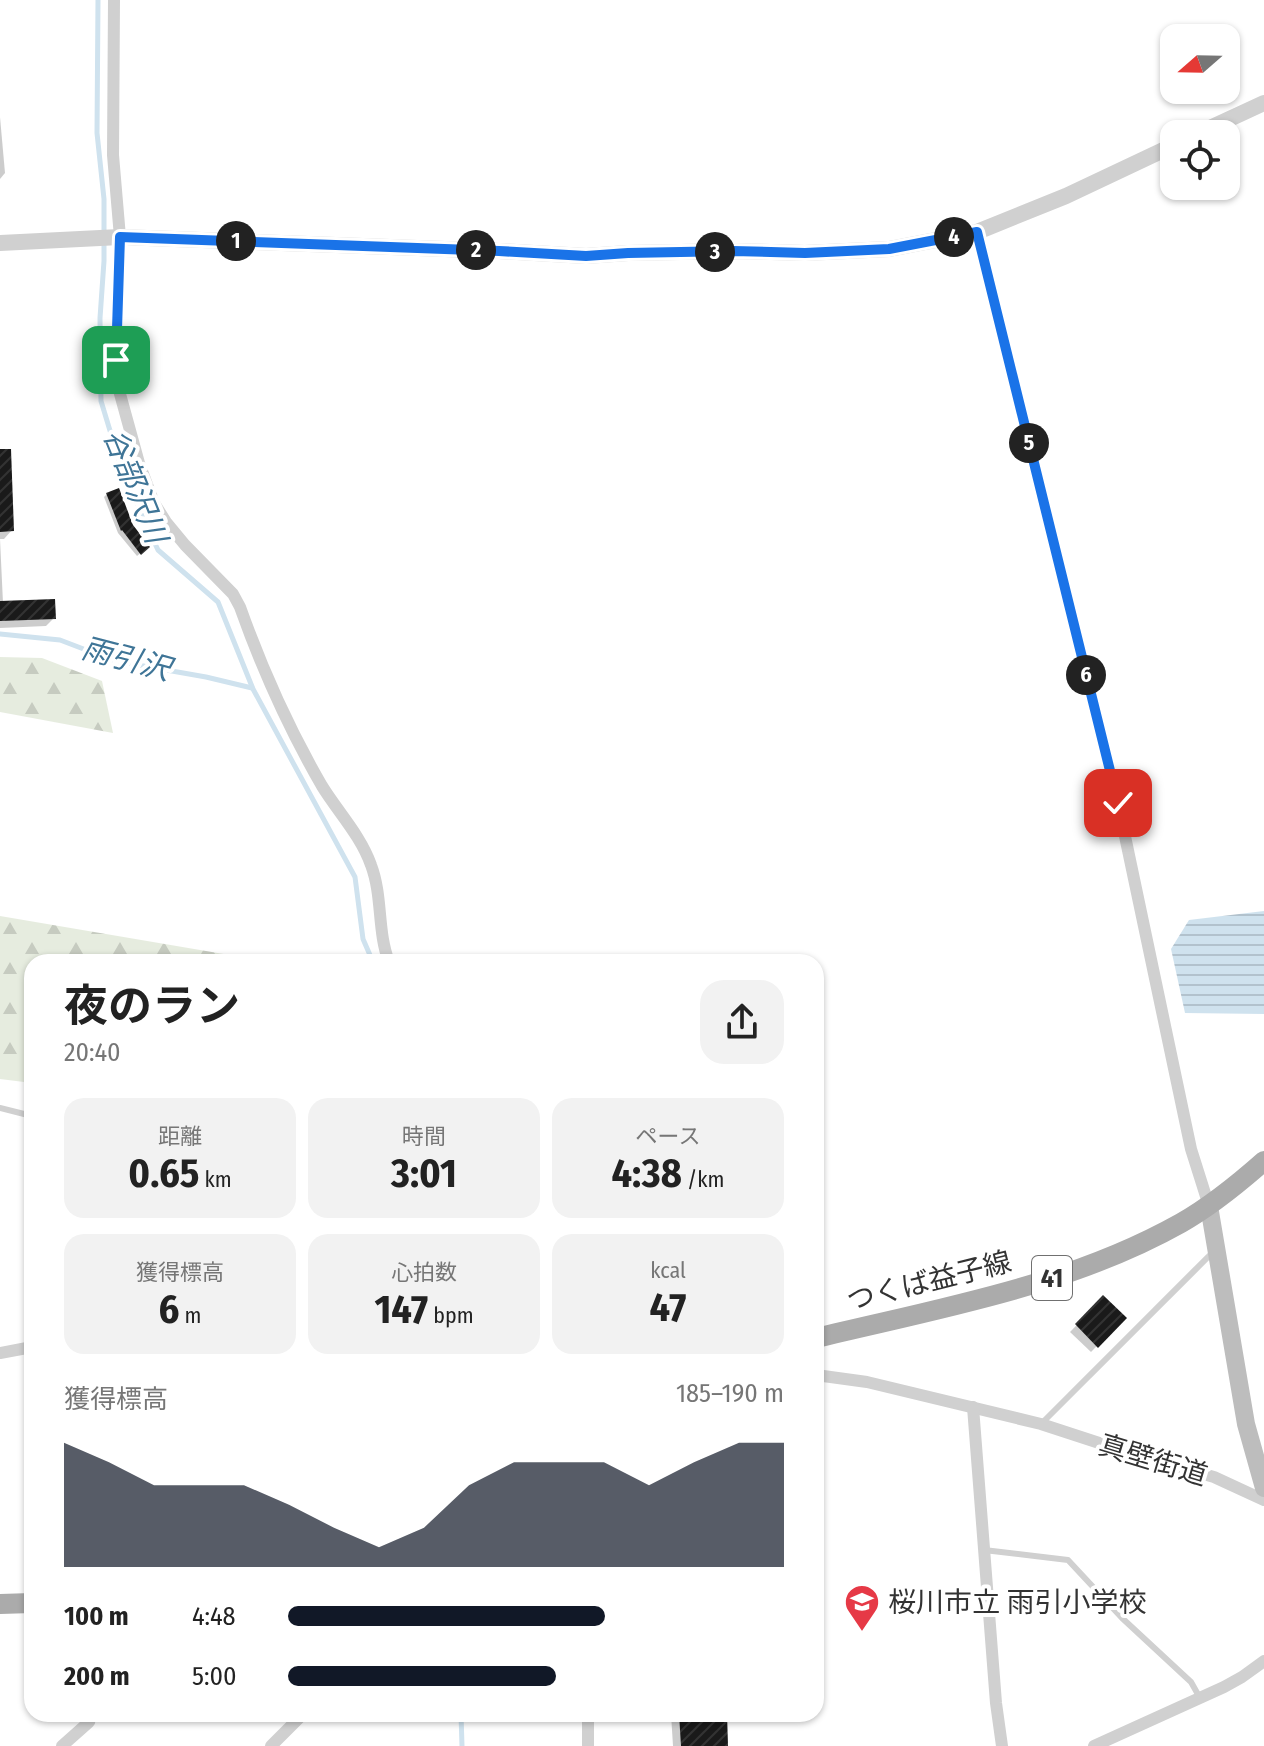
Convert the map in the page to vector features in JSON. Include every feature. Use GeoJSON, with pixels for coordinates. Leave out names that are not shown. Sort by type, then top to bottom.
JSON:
{"type":"FeatureCollection","features":[{"type":"Feature","properties":{"kind":"main road","name":"つくば益子線"},"geometry":{"type":"LineString","coordinates":[[824,1336],[978,1299],[1071,1272],[1182,1223],[1209,1206],[1264,1161]]}},
{"type":"Feature","properties":{"kind":"main road"},"geometry":{"type":"LineString","coordinates":[[1209,1206],[1246,1424],[1264,1488]]}},
{"type":"Feature","properties":{"kind":"main road"},"geometry":{"type":"LineString","coordinates":[[0,1604],[24,1603]]}},
{"type":"Feature","properties":{"kind":"street"},"geometry":{"type":"LineString","coordinates":[[114,0],[113,155],[120,237],[117,383],[139,463],[154,503],[166,522],[233,594],[291,728],[323,788],[371,864],[380,904],[385,954]]}},
{"type":"Feature","properties":{"kind":"street"},"geometry":{"type":"LineString","coordinates":[[1227,120],[1264,103]]}},
{"type":"Feature","properties":{"kind":"street"},"geometry":{"type":"LineString","coordinates":[[0,243],[120,237],[586,256],[889,249],[977,232],[1066,196],[1160,152]]}},
{"type":"Feature","properties":{"kind":"street"},"geometry":{"type":"LineString","coordinates":[[977,232],[1118,803],[1191,1149],[1209,1206]]}},
{"type":"Feature","properties":{"kind":"street"},"geometry":{"type":"LineString","coordinates":[[0,1353],[24,1348]]}},
{"type":"Feature","properties":{"kind":"street"},"geometry":{"type":"LineString","coordinates":[[824,1376],[867,1382],[973,1407],[1002,1746]]}},
{"type":"Feature","properties":{"kind":"street","name":"真壁街道"},"geometry":{"type":"LineString","coordinates":[[973,1407],[1041,1424],[1214,1477],[1264,1500]]}},
{"type":"Feature","properties":{"kind":"street"},"geometry":{"type":"LineString","coordinates":[[1094,1746],[1242,1677],[1264,1661]]}},
{"type":"Feature","properties":{"kind":"street"},"geometry":{"type":"LineString","coordinates":[[62,1746],[89,1722]]}},
{"type":"Feature","properties":{"kind":"street"},"geometry":{"type":"LineString","coordinates":[[271,1746],[295,1722]]}},
{"type":"Feature","properties":{"kind":"street"},"geometry":{"type":"LineString","coordinates":[[588,1722],[588,1746]]}},
{"type":"Feature","properties":{"kind":"lane"},"geometry":{"type":"LineString","coordinates":[[0,1108],[24,1114]]}},
{"type":"Feature","properties":{"kind":"lane"},"geometry":{"type":"LineString","coordinates":[[1041,1424],[1217,1249]]}},
{"type":"Feature","properties":{"kind":"lane"},"geometry":{"type":"LineString","coordinates":[[984,1550],[1068,1560],[1122,1618],[1191,1682],[1200,1698]]}},
{"type":"Feature","properties":{"kind":"green space"},"geometry":{"type":"Polygon","coordinates":[[[0,657],[42,658],[102,681],[113,733],[0,712],[0,657]]]}},
{"type":"Feature","properties":{"kind":"green space"},"geometry":{"type":"Polygon","coordinates":[[[0,916],[223,954],[24,954],[24,1082],[0,1079],[0,916]]]}},
{"type":"Feature","properties":{"kind":"water"},"geometry":{"type":"Polygon","coordinates":[[[1264,911],[1264,1014],[1185,1013],[1171,949],[1189,920],[1264,911]]]}},
{"type":"Feature","properties":{"kind":"building"},"geometry":{"type":"Polygon","coordinates":[[[0,449],[11,449],[14,531],[0,532],[0,449]]]}},
{"type":"Feature","properties":{"kind":"building"},"geometry":{"type":"Polygon","coordinates":[[[119,488],[133,525],[150,547],[141,555],[121,531],[106,493],[119,488]]]}},
{"type":"Feature","properties":{"kind":"building"},"geometry":{"type":"Polygon","coordinates":[[[55,599],[56,619],[0,621],[0,601],[55,599]]]}},
{"type":"Feature","properties":{"kind":"building"},"geometry":{"type":"Polygon","coordinates":[[[1103,1295],[1127,1318],[1098,1348],[1075,1324],[1103,1295]]]}},
{"type":"Feature","properties":{"kind":"building"},"geometry":{"type":"Polygon","coordinates":[[[680,1722],[727,1722],[728,1746],[681,1746],[680,1722]]]}},
{"type":"Feature","properties":{"kind":"waterway","name":"谷部沢川"},"geometry":{"type":"LineString","coordinates":[[98,0],[97,133],[104,199],[101,401],[118,457],[158,550],[218,602],[253,689],[355,877],[363,939],[370,954]]}},
{"type":"Feature","properties":{"kind":"waterway","name":"雨引沢"},"geometry":{"type":"LineString","coordinates":[[0,634],[60,640],[115,661],[252,688]]}},
{"type":"Feature","properties":{"kind":"waterway","name":"谷部沢川"},"geometry":{"type":"LineString","coordinates":[[461,1722],[462,1746]]}},
{"type":"Feature","properties":{"kind":"place","name":"桜川市立 雨引小学校"},"geometry":{"type":"Point","coordinates":[862,1633]}},
{"type":"Feature","properties":{"kind":"route"},"geometry":{"type":"LineString","coordinates":[[116,360],[120,237],[586,256],[889,249],[977,232],[1118,803]]}}]}
